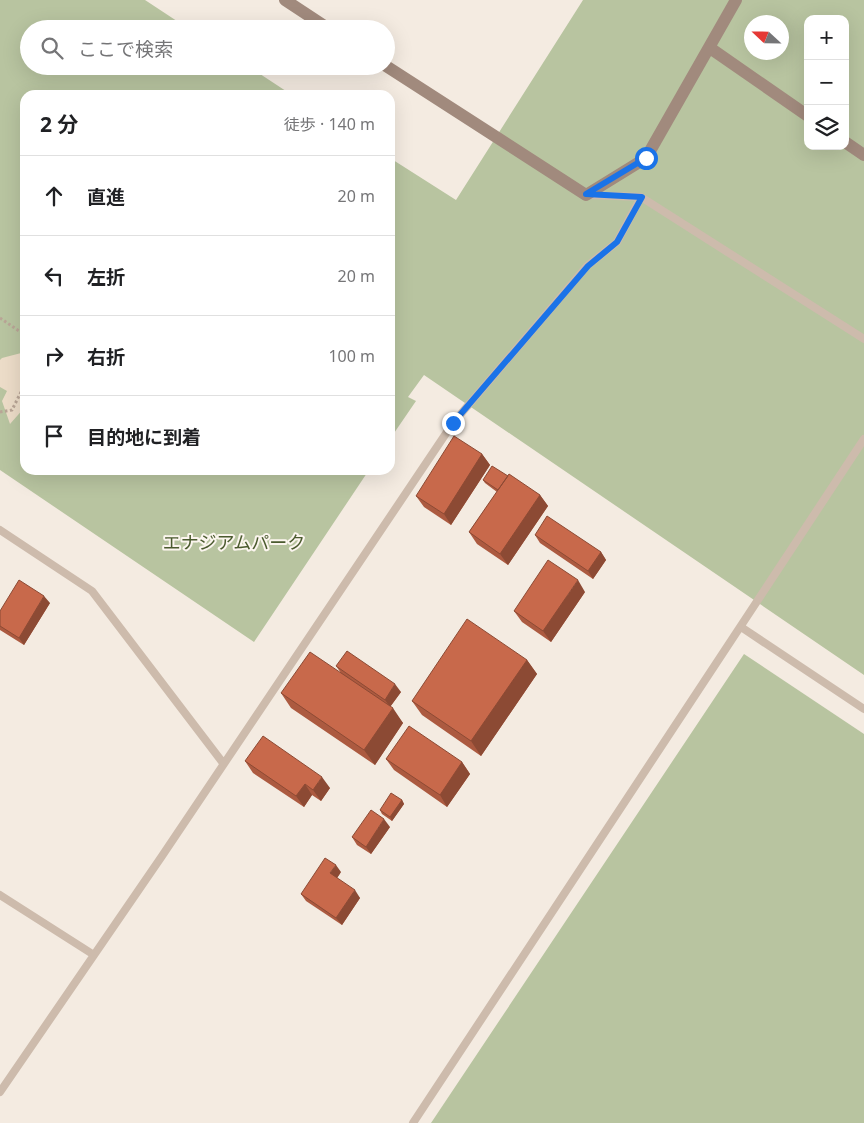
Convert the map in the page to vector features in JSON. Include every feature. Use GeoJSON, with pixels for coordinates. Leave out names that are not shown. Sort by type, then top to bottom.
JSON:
{"type":"FeatureCollection","features":[{"type":"Feature","properties":{"kind":"street"},"geometry":{"type":"LineString","coordinates":[[285,0],[315,20]]}},
{"type":"Feature","properties":{"kind":"street"},"geometry":{"type":"LineString","coordinates":[[395,72],[586,194],[646,158],[736,0]]}},
{"type":"Feature","properties":{"kind":"street"},"geometry":{"type":"LineString","coordinates":[[710,48],[804,113]]}},
{"type":"Feature","properties":{"kind":"street"},"geometry":{"type":"LineString","coordinates":[[849,145],[864,155]]}},
{"type":"Feature","properties":{"kind":"lane"},"geometry":{"type":"LineString","coordinates":[[586,194],[642,197],[864,339]]}},
{"type":"Feature","properties":{"kind":"lane"},"geometry":{"type":"LineString","coordinates":[[0,1092],[453,423],[588,266],[617,242],[642,197]]}},
{"type":"Feature","properties":{"kind":"lane"},"geometry":{"type":"LineString","coordinates":[[413,1123],[864,439]]}},
{"type":"Feature","properties":{"kind":"lane"},"geometry":{"type":"LineString","coordinates":[[0,530],[92,592],[223,763]]}},
{"type":"Feature","properties":{"kind":"lane"},"geometry":{"type":"LineString","coordinates":[[741,627],[864,709]]}},
{"type":"Feature","properties":{"kind":"lane"},"geometry":{"type":"LineString","coordinates":[[0,895],[94,955]]}},
{"type":"Feature","properties":{"kind":"path"},"geometry":{"type":"LineString","coordinates":[[1,319],[20,332]]}},
{"type":"Feature","properties":{"kind":"path"},"geometry":{"type":"LineString","coordinates":[[0,412],[12,410],[20,394]]}},
{"type":"Feature","properties":{"kind":"green space","name":"エナジアムパーク"},"geometry":{"type":"Polygon","coordinates":[[[0,0],[145,0],[175,20],[20,20],[20,75],[262,75],[284,90],[20,90],[20,475],[366,475],[254,642],[0,470],[0,0]]]}},
{"type":"Feature","properties":{"kind":"green space"},"geometry":{"type":"Polygon","coordinates":[[[583,0],[864,0],[864,675],[424,375],[408,397],[416,401],[395,432],[395,161],[456,200],[583,0]]]}},
{"type":"Feature","properties":{"kind":"green space"},"geometry":{"type":"Polygon","coordinates":[[[744,654],[864,734],[864,1123],[431,1123],[744,654]]]}},
{"type":"Feature","properties":{"kind":"shaded area"},"geometry":{"type":"Polygon","coordinates":[[[20,353],[20,413],[10,424],[2,401],[7,391],[0,387],[0,360],[20,353]]]}},
{"type":"Feature","properties":{"kind":"building"},"geometry":{"type":"Polygon","coordinates":[[[454,436],[482,454],[444,514],[416,496],[454,436]]]}},
{"type":"Feature","properties":{"kind":"building"},"geometry":{"type":"Polygon","coordinates":[[[492,466],[508,476],[498,490],[483,480],[492,466]]]}},
{"type":"Feature","properties":{"kind":"building"},"geometry":{"type":"Polygon","coordinates":[[[509,474],[540,495],[500,554],[469,532],[509,474]]]}},
{"type":"Feature","properties":{"kind":"building"},"geometry":{"type":"Polygon","coordinates":[[[547,516],[601,552],[588,571],[535,535],[547,516]]]}},
{"type":"Feature","properties":{"kind":"building"},"geometry":{"type":"Polygon","coordinates":[[[548,560],[578,580],[543,631],[514,611],[548,560]]]}},
{"type":"Feature","properties":{"kind":"building"},"geometry":{"type":"Polygon","coordinates":[[[19,580],[44,596],[19,638],[0,626],[0,611],[19,580]]]}},
{"type":"Feature","properties":{"kind":"building"},"geometry":{"type":"Polygon","coordinates":[[[467,619],[527,660],[471,741],[412,701],[467,619]]]}},
{"type":"Feature","properties":{"kind":"building"},"geometry":{"type":"Polygon","coordinates":[[[347,651],[395,684],[385,700],[336,666],[347,651]]]}},
{"type":"Feature","properties":{"kind":"building"},"geometry":{"type":"Polygon","coordinates":[[[310,652],[393,708],[364,750],[281,693],[310,652]]]}},
{"type":"Feature","properties":{"kind":"building"},"geometry":{"type":"Polygon","coordinates":[[[409,726],[462,762],[440,795],[386,759],[409,726]]]}},
{"type":"Feature","properties":{"kind":"building"},"geometry":{"type":"Polygon","coordinates":[[[263,736],[322,777],[313,790],[305,784],[296,796],[245,761],[263,736]]]}},
{"type":"Feature","properties":{"kind":"building"},"geometry":{"type":"Polygon","coordinates":[[[391,793],[402,800],[390,817],[380,810],[391,793]]]}},
{"type":"Feature","properties":{"kind":"building"},"geometry":{"type":"Polygon","coordinates":[[[371,810],[384,819],[366,847],[352,837],[371,810]]]}},
{"type":"Feature","properties":{"kind":"building"},"geometry":{"type":"Polygon","coordinates":[[[325,858],[336,865],[330,873],[355,890],[336,918],[301,894],[325,858]]]}},
{"type":"Feature","properties":{"kind":"route"},"geometry":{"type":"LineString","coordinates":[[453,423],[588,266],[617,242],[642,197],[586,194],[646,158]]}}]}
